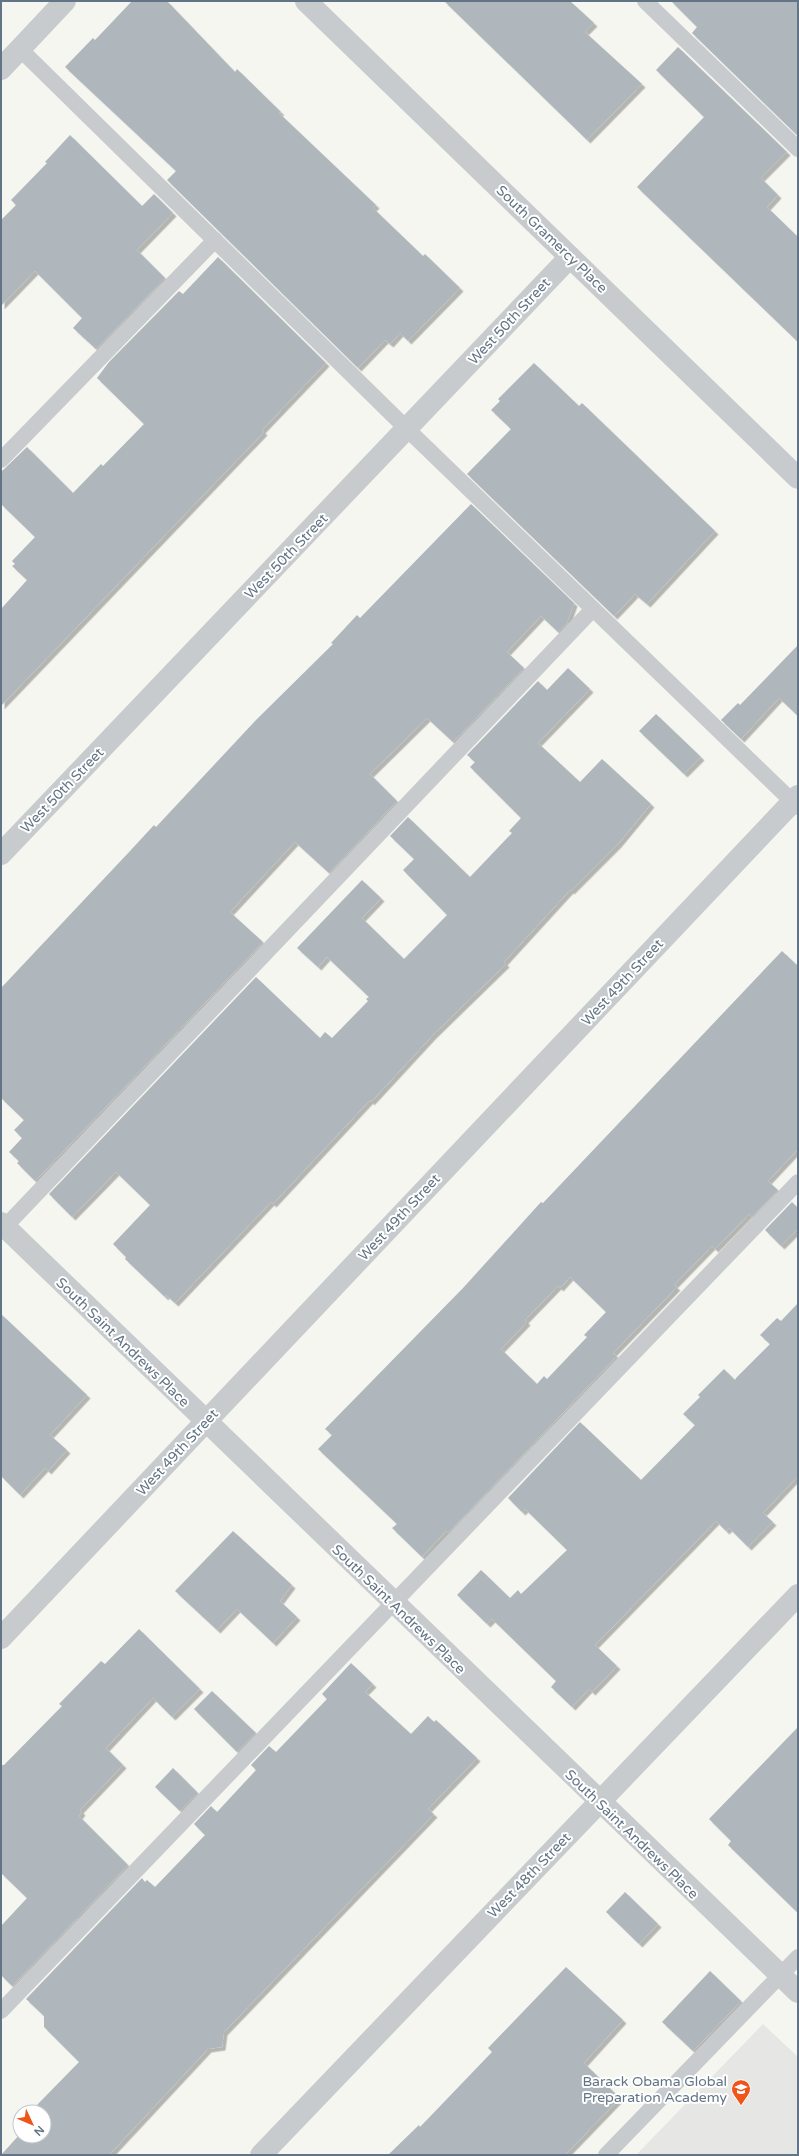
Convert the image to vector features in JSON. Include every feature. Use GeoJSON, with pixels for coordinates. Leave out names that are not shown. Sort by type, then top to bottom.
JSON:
{"type":"FeatureCollection","features":[{"type":"Feature","properties":{"kind":"street"},"geometry":{"type":"LineString","coordinates":[[1,69],[65,1]]}},
{"type":"Feature","properties":{"kind":"street","name":"South Gramercy Place"},"geometry":{"type":"LineString","coordinates":[[306,1],[798,478]]}},
{"type":"Feature","properties":{"kind":"street","name":"West 50th Street"},"geometry":{"type":"LineString","coordinates":[[1,854],[570,257]]}},
{"type":"Feature","properties":{"kind":"street","name":"West 49th Street"},"geometry":{"type":"LineString","coordinates":[[1,1638],[796,802]]}},
{"type":"Feature","properties":{"kind":"street","name":"South Saint Andrews Place"},"geometry":{"type":"LineString","coordinates":[[2,1227],[798,1992]]}},
{"type":"Feature","properties":{"kind":"street","name":"West 48th Street"},"geometry":{"type":"LineString","coordinates":[[261,2155],[798,1595]]}},
{"type":"Feature","properties":{"kind":"lane"},"geometry":{"type":"LineString","coordinates":[[645,1],[798,149]]}},
{"type":"Feature","properties":{"kind":"lane"},"geometry":{"type":"LineString","coordinates":[[20,49],[407,429],[796,802]]}},
{"type":"Feature","properties":{"kind":"lane"},"geometry":{"type":"LineString","coordinates":[[1,460],[215,240]]}},
{"type":"Feature","properties":{"kind":"lane"},"geometry":{"type":"LineString","coordinates":[[2,1227],[593,609]]}},
{"type":"Feature","properties":{"kind":"lane"},"geometry":{"type":"LineString","coordinates":[[1,2011],[394,1604],[798,1182]]}},
{"type":"Feature","properties":{"kind":"lane"},"geometry":{"type":"LineString","coordinates":[[606,2155],[798,1957]]}},
{"type":"Feature","properties":{"kind":"shaded area","name":"Barack Obama Global Preparation Academy"},"geometry":{"type":"Polygon","coordinates":[[[763,2024],[798,2057],[798,2155],[636,2155],[763,2024]]]}},
{"type":"Feature","properties":{"kind":"building"},"geometry":{"type":"Polygon","coordinates":[[[132,1],[167,1],[235,72],[237,69],[281,112],[279,113],[376,205],[373,208],[423,256],[425,254],[460,288],[408,341],[400,333],[390,344],[385,340],[358,368],[167,180],[176,171],[65,67],[93,38],[95,40],[132,1]]]}},
{"type":"Feature","properties":{"kind":"building"},"geometry":{"type":"Polygon","coordinates":[[[444,1],[570,1],[594,23],[585,32],[642,84],[587,140],[444,1]]]}},
{"type":"Feature","properties":{"kind":"building"},"geometry":{"type":"Polygon","coordinates":[[[671,1],[798,1],[798,136],[692,33],[697,27],[671,1]]]}},
{"type":"Feature","properties":{"kind":"building"},"geometry":{"type":"Polygon","coordinates":[[[678,47],[787,152],[761,178],[778,195],[767,207],[798,237],[798,342],[637,187],[704,117],[656,70],[678,47]]]}},
{"type":"Feature","properties":{"kind":"building"},"geometry":{"type":"Polygon","coordinates":[[[70,135],[142,206],[154,194],[173,213],[137,250],[165,278],[96,349],[73,328],[82,318],[35,271],[1,306],[1,220],[16,205],[11,200],[47,163],[45,162],[70,135]]]}},
{"type":"Feature","properties":{"kind":"building"},"geometry":{"type":"Polygon","coordinates":[[[218,257],[326,363],[262,430],[264,432],[1,706],[1,609],[27,580],[12,566],[15,564],[12,561],[35,537],[1,504],[1,472],[27,447],[73,493],[101,464],[103,466],[144,424],[97,378],[109,362],[179,291],[183,294],[218,257]]]}},
{"type":"Feature","properties":{"kind":"building"},"geometry":{"type":"Polygon","coordinates":[[[534,363],[579,406],[582,403],[715,531],[647,604],[635,594],[614,616],[467,474],[511,429],[491,410],[500,401],[498,399],[534,363]]]}},
{"type":"Feature","properties":{"kind":"building"},"geometry":{"type":"Polygon","coordinates":[[[471,504],[574,603],[567,623],[558,632],[541,616],[507,652],[524,668],[453,742],[427,718],[370,774],[397,801],[329,873],[295,842],[230,912],[263,942],[35,1181],[17,1163],[19,1161],[9,1152],[22,1138],[14,1130],[24,1120],[1,1098],[1,988],[154,825],[156,827],[256,720],[333,644],[331,643],[357,615],[360,618],[471,504]]]}},
{"type":"Feature","properties":{"kind":"building"},"geometry":{"type":"Polygon","coordinates":[[[798,645],[798,716],[779,698],[741,739],[721,720],[738,703],[740,705],[798,645]]]}},
{"type":"Feature","properties":{"kind":"building"},"geometry":{"type":"Polygon","coordinates":[[[568,668],[590,689],[538,743],[580,782],[602,759],[651,804],[618,844],[571,891],[570,890],[504,962],[506,964],[433,1035],[273,1204],[271,1202],[175,1303],[166,1295],[165,1297],[125,1259],[126,1257],[113,1244],[150,1205],[116,1172],[72,1217],[49,1194],[256,977],[320,1038],[325,1032],[332,1038],[368,1001],[366,999],[369,997],[327,957],[318,967],[297,948],[362,880],[381,898],[362,918],[404,959],[447,915],[403,870],[414,859],[390,836],[408,817],[470,877],[512,833],[509,831],[521,818],[470,767],[475,762],[467,755],[538,681],[547,690],[568,668]]]}},
{"type":"Feature","properties":{"kind":"building"},"geometry":{"type":"Polygon","coordinates":[[[656,714],[701,757],[684,774],[639,731],[656,714]]]}},
{"type":"Feature","properties":{"kind":"building"},"geometry":{"type":"Polygon","coordinates":[[[782,951],[798,966],[798,1149],[768,1181],[778,1190],[752,1217],[749,1214],[715,1249],[712,1246],[674,1285],[677,1287],[613,1353],[617,1356],[448,1533],[446,1531],[422,1557],[392,1528],[397,1524],[318,1449],[332,1435],[325,1429],[463,1288],[541,1202],[543,1203],[782,951]],[[570,1277],[560,1288],[558,1286],[525,1320],[527,1322],[501,1349],[537,1384],[544,1376],[547,1379],[587,1337],[584,1335],[606,1312],[570,1277]]]}},
{"type":"Feature","properties":{"kind":"building"},"geometry":{"type":"Polygon","coordinates":[[[792,1202],[798,1208],[798,1229],[781,1246],[765,1230],[792,1202]]]}},
{"type":"Feature","properties":{"kind":"building"},"geometry":{"type":"Polygon","coordinates":[[[798,1303],[798,1476],[763,1513],[773,1522],[748,1547],[729,1528],[726,1531],[716,1521],[595,1645],[617,1666],[592,1692],[589,1689],[572,1707],[551,1687],[556,1681],[492,1619],[487,1624],[457,1595],[481,1570],[510,1598],[518,1590],[521,1594],[567,1550],[525,1509],[522,1512],[508,1498],[580,1422],[641,1480],[695,1425],[683,1414],[700,1397],[698,1395],[724,1369],[735,1380],[770,1344],[760,1335],[777,1318],[781,1321],[798,1303]]]}},
{"type":"Feature","properties":{"kind":"building"},"geometry":{"type":"Polygon","coordinates":[[[1,1314],[87,1395],[50,1435],[67,1450],[48,1471],[45,1468],[20,1495],[1,1476],[1,1314]]]}},
{"type":"Feature","properties":{"kind":"building"},"geometry":{"type":"Polygon","coordinates":[[[233,1531],[292,1585],[280,1601],[297,1617],[273,1643],[237,1609],[217,1630],[175,1591],[233,1531]]]}},
{"type":"Feature","properties":{"kind":"building"},"geometry":{"type":"Polygon","coordinates":[[[139,1629],[200,1689],[172,1717],[153,1698],[106,1748],[123,1765],[80,1810],[82,1812],[79,1816],[128,1865],[12,1986],[1,1975],[1,1926],[27,1898],[1,1873],[1,1765],[4,1765],[62,1706],[59,1704],[101,1661],[105,1664],[139,1629]]]}},
{"type":"Feature","properties":{"kind":"building"},"geometry":{"type":"Polygon","coordinates":[[[351,1663],[373,1684],[365,1692],[411,1734],[428,1716],[434,1722],[436,1720],[477,1758],[428,1809],[434,1814],[224,2032],[222,2047],[208,2049],[109,2155],[1,2155],[12,2143],[52,2144],[52,2104],[38,2104],[79,2062],[44,2027],[44,2016],[26,1999],[142,1878],[145,1882],[147,1880],[155,1887],[205,1835],[194,1824],[211,1806],[217,1812],[256,1770],[251,1765],[269,1746],[276,1752],[327,1699],[322,1694],[351,1663]]]}},
{"type":"Feature","properties":{"kind":"building"},"geometry":{"type":"Polygon","coordinates":[[[212,1691],[256,1733],[237,1752],[194,1709],[212,1691]]]}},
{"type":"Feature","properties":{"kind":"building"},"geometry":{"type":"Polygon","coordinates":[[[798,1727],[798,1913],[728,1845],[731,1841],[709,1819],[798,1727]]]}},
{"type":"Feature","properties":{"kind":"building"},"geometry":{"type":"Polygon","coordinates":[[[173,1768],[198,1793],[180,1811],[155,1787],[173,1768]]]}},
{"type":"Feature","properties":{"kind":"building"},"geometry":{"type":"Polygon","coordinates":[[[625,1892],[658,1924],[639,1944],[606,1912],[625,1892]]]}},
{"type":"Feature","properties":{"kind":"building"},"geometry":{"type":"Polygon","coordinates":[[[566,1967],[623,2020],[584,2063],[620,2098],[565,2155],[388,2155],[419,2125],[420,2127],[492,2052],[488,2048],[566,1967]]]}},
{"type":"Feature","properties":{"kind":"building"},"geometry":{"type":"Polygon","coordinates":[[[710,1971],[741,2001],[693,2051],[662,2022],[710,1971]]]}},
{"type":"Feature","properties":{"kind":"place","name":"Barack Obama Global Preparation Academy"},"geometry":{"type":"Point","coordinates":[741,2106]}}]}
